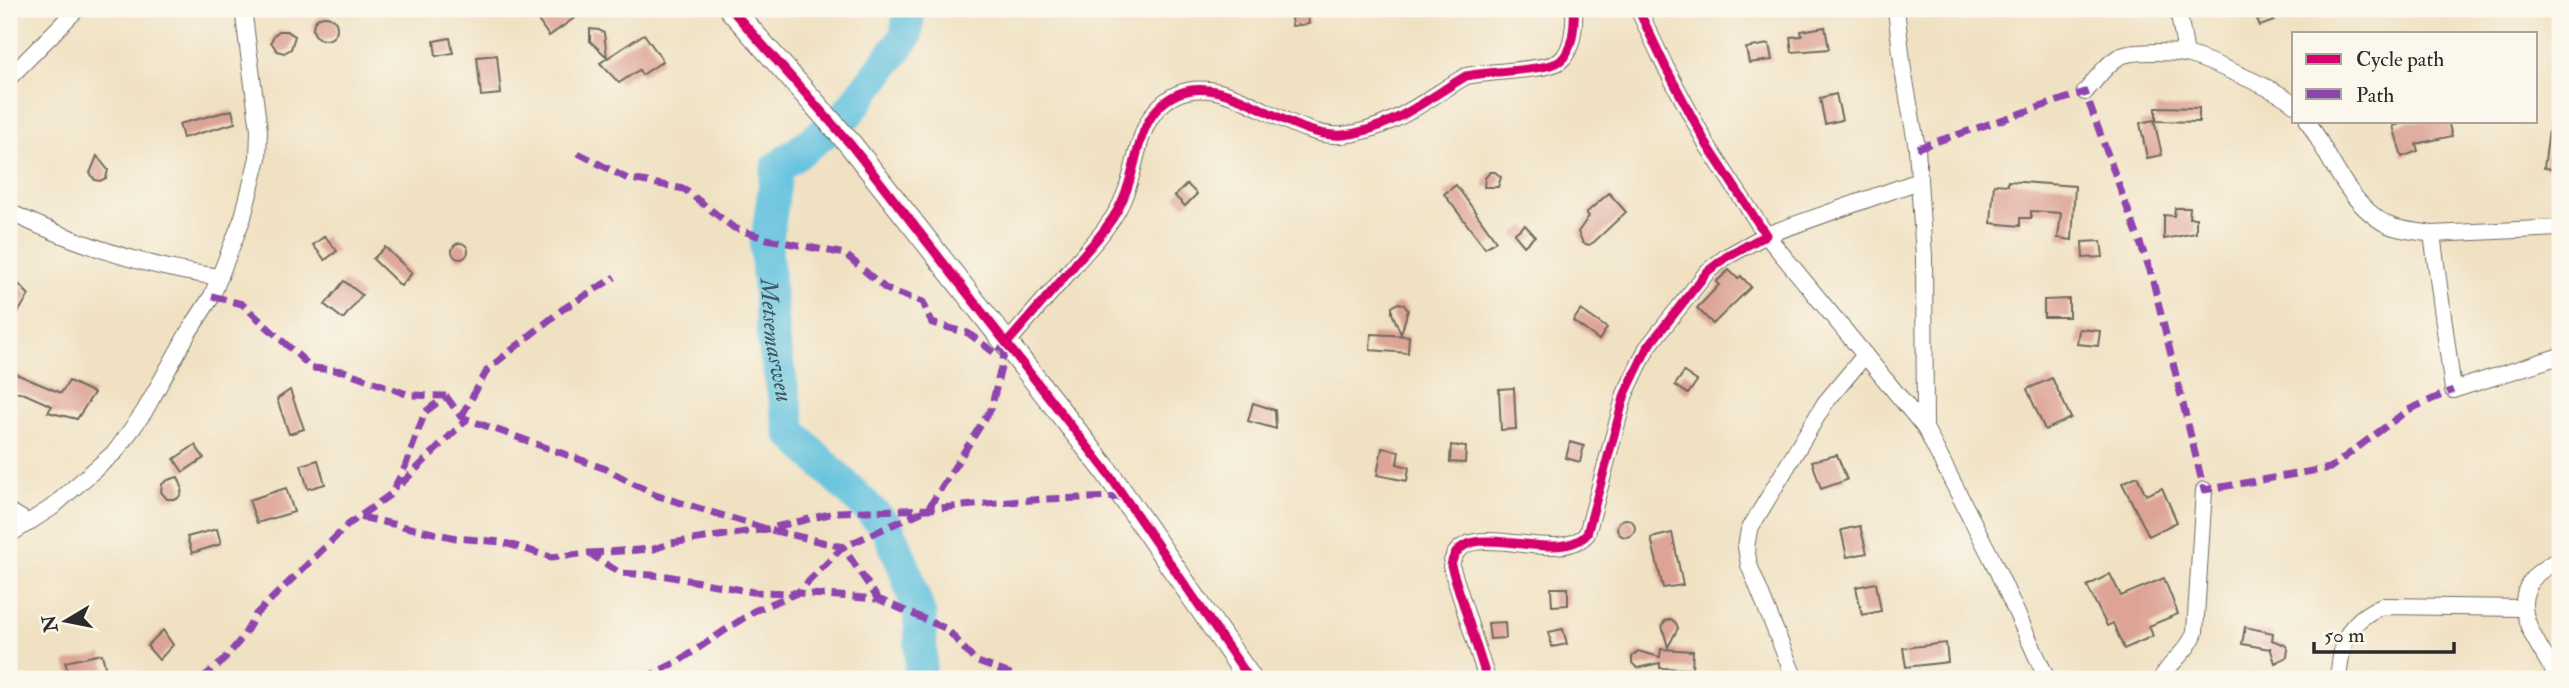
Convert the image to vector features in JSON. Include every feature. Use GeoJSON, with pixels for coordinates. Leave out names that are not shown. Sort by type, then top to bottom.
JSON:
{"type":"FeatureCollection","features":[{"type":"Feature","properties":{"kind":"street"},"geometry":{"type":"LineString","coordinates":[[9,78],[77,9]]}},
{"type":"Feature","properties":{"kind":"street"},"geometry":{"type":"LineString","coordinates":[[9,535],[29,523],[116,451],[130,433],[212,296],[243,217],[258,158],[259,130],[243,9]]}},
{"type":"Feature","properties":{"kind":"street"},"geometry":{"type":"LineString","coordinates":[[731,9],[850,145],[1007,343],[1105,470],[1250,679]]}},
{"type":"Feature","properties":{"kind":"street"},"geometry":{"type":"LineString","coordinates":[[1007,343],[1106,228],[1125,194],[1146,126],[1160,106],[1174,96],[1193,90],[1215,90],[1245,101],[1302,129],[1340,135],[1374,130],[1466,76],[1559,62],[1567,51],[1575,22],[1574,9]]}},
{"type":"Feature","properties":{"kind":"street"},"geometry":{"type":"LineString","coordinates":[[1638,9],[1707,145],[1766,235],[1925,428],[1991,557],[2047,679]]}},
{"type":"Feature","properties":{"kind":"street"},"geometry":{"type":"LineString","coordinates":[[1896,9],[1917,148],[1924,257],[1925,428]]}},
{"type":"Feature","properties":{"kind":"street"},"geometry":{"type":"LineString","coordinates":[[2178,9],[2186,54]]}},
{"type":"Feature","properties":{"kind":"street"},"geometry":{"type":"LineString","coordinates":[[2085,92],[2112,61],[2122,55],[2186,54],[2272,89],[2292,103]]}},
{"type":"Feature","properties":{"kind":"street"},"geometry":{"type":"LineString","coordinates":[[2309,122],[2354,195],[2372,215],[2390,226],[2432,234],[2560,228]]}},
{"type":"Feature","properties":{"kind":"street"},"geometry":{"type":"LineString","coordinates":[[1487,679],[1451,566],[1453,553],[1463,544],[1479,541],[1553,546],[1580,541],[1587,534],[1625,394],[1647,348],[1709,271],[1726,257],[1766,235],[1919,181]]}},
{"type":"Feature","properties":{"kind":"street"},"geometry":{"type":"LineString","coordinates":[[9,212],[124,257],[220,278]]}},
{"type":"Feature","properties":{"kind":"street"},"geometry":{"type":"LineString","coordinates":[[2432,234],[2453,390],[2560,356]]}},
{"type":"Feature","properties":{"kind":"street"},"geometry":{"type":"LineString","coordinates":[[1795,679],[1749,565],[1746,547],[1749,530],[1825,403],[1865,355]]}},
{"type":"Feature","properties":{"kind":"street"},"geometry":{"type":"LineString","coordinates":[[2161,679],[2171,663],[2192,642],[2195,632],[2204,490]]}},
{"type":"Feature","properties":{"kind":"street"},"geometry":{"type":"LineString","coordinates":[[9,511],[29,523]]}},
{"type":"Feature","properties":{"kind":"street"},"geometry":{"type":"LineString","coordinates":[[2558,679],[2531,632],[2522,608],[2525,592],[2537,574],[2560,558]]}},
{"type":"Feature","properties":{"kind":"street"},"geometry":{"type":"LineString","coordinates":[[2338,679],[2342,649],[2352,625],[2382,606],[2522,608]]}},
{"type":"Feature","properties":{"kind":"building"},"geometry":{"type":"Polygon","coordinates":[[[530,9],[587,9],[549,36],[530,9]]]}},
{"type":"Feature","properties":{"kind":"building"},"geometry":{"type":"Polygon","coordinates":[[[1290,9],[1307,9],[1309,24],[1292,26],[1290,9]]]}},
{"type":"Feature","properties":{"kind":"building"},"geometry":{"type":"Polygon","coordinates":[[[2253,9],[2269,9],[2274,21],[2260,26],[2253,9]]]}},
{"type":"Feature","properties":{"kind":"building"},"geometry":{"type":"Polygon","coordinates":[[[325,16],[333,20],[337,28],[333,36],[325,40],[317,36],[313,28],[317,20],[325,16]]]}},
{"type":"Feature","properties":{"kind":"building"},"geometry":{"type":"Polygon","coordinates":[[[1825,27],[1829,49],[1792,52],[1790,37],[1802,36],[1801,31],[1825,27]]]}},
{"type":"Feature","properties":{"kind":"building"},"geometry":{"type":"Polygon","coordinates":[[[590,29],[604,33],[607,57],[590,41],[590,29]]]}},
{"type":"Feature","properties":{"kind":"building"},"geometry":{"type":"Polygon","coordinates":[[[279,31],[287,31],[295,36],[291,49],[284,53],[277,51],[271,42],[279,31]]]}},
{"type":"Feature","properties":{"kind":"building"},"geometry":{"type":"Polygon","coordinates":[[[644,34],[663,61],[642,75],[639,70],[619,83],[600,63],[644,34]]]}},
{"type":"Feature","properties":{"kind":"building"},"geometry":{"type":"Polygon","coordinates":[[[450,38],[453,53],[436,56],[434,41],[450,38]]]}},
{"type":"Feature","properties":{"kind":"building"},"geometry":{"type":"Polygon","coordinates":[[[1769,44],[1772,60],[1749,63],[1746,48],[1769,44]]]}},
{"type":"Feature","properties":{"kind":"building"},"geometry":{"type":"Polygon","coordinates":[[[497,55],[501,94],[481,96],[477,57],[497,55]]]}},
{"type":"Feature","properties":{"kind":"building"},"geometry":{"type":"Polygon","coordinates":[[[1836,94],[1842,120],[1825,124],[1820,98],[1836,94]]]}},
{"type":"Feature","properties":{"kind":"building"},"geometry":{"type":"Polygon","coordinates":[[[2156,107],[2199,108],[2199,122],[2156,121],[2156,107]]]}},
{"type":"Feature","properties":{"kind":"building"},"geometry":{"type":"Polygon","coordinates":[[[232,110],[235,123],[183,138],[179,124],[232,110]]]}},
{"type":"Feature","properties":{"kind":"building"},"geometry":{"type":"Polygon","coordinates":[[[2551,115],[2560,115],[2560,170],[2544,168],[2551,115]]]}},
{"type":"Feature","properties":{"kind":"building"},"geometry":{"type":"Polygon","coordinates":[[[2154,120],[2162,155],[2147,158],[2140,123],[2154,120]]]}},
{"type":"Feature","properties":{"kind":"building"},"geometry":{"type":"Polygon","coordinates":[[[2407,122],[2448,122],[2452,136],[2416,144],[2418,151],[2402,157],[2393,126],[2407,122]]]}},
{"type":"Feature","properties":{"kind":"building"},"geometry":{"type":"Polygon","coordinates":[[[97,156],[108,170],[106,178],[100,181],[95,180],[90,173],[97,156]]]}},
{"type":"Feature","properties":{"kind":"building"},"geometry":{"type":"Polygon","coordinates":[[[1490,172],[1501,177],[1498,187],[1484,187],[1485,178],[1490,172]]]}},
{"type":"Feature","properties":{"kind":"building"},"geometry":{"type":"Polygon","coordinates":[[[2008,181],[2075,186],[2072,240],[2058,238],[2061,213],[2031,211],[2031,218],[2020,218],[2020,226],[1991,223],[1994,184],[2008,185],[2008,181]]]}},
{"type":"Feature","properties":{"kind":"building"},"geometry":{"type":"Polygon","coordinates":[[[1187,184],[1197,194],[1185,206],[1175,196],[1187,184]]]}},
{"type":"Feature","properties":{"kind":"building"},"geometry":{"type":"Polygon","coordinates":[[[1456,185],[1496,241],[1485,248],[1444,194],[1456,185]]]}},
{"type":"Feature","properties":{"kind":"building"},"geometry":{"type":"Polygon","coordinates":[[[1609,193],[1626,212],[1594,242],[1589,245],[1583,243],[1578,232],[1589,216],[1586,213],[1609,193]]]}},
{"type":"Feature","properties":{"kind":"building"},"geometry":{"type":"Polygon","coordinates":[[[2175,208],[2190,208],[2189,218],[2196,218],[2196,233],[2164,239],[2164,215],[2174,216],[2175,208]]]}},
{"type":"Feature","properties":{"kind":"building"},"geometry":{"type":"Polygon","coordinates":[[[1525,225],[1535,236],[1524,246],[1514,234],[1525,225]]]}},
{"type":"Feature","properties":{"kind":"building"},"geometry":{"type":"Polygon","coordinates":[[[325,236],[337,251],[325,260],[313,245],[325,236]]]}},
{"type":"Feature","properties":{"kind":"building"},"geometry":{"type":"Polygon","coordinates":[[[2101,241],[2103,257],[2083,258],[2082,242],[2101,241]]]}},
{"type":"Feature","properties":{"kind":"building"},"geometry":{"type":"Polygon","coordinates":[[[457,243],[463,243],[468,251],[466,257],[457,259],[452,254],[452,248],[457,243]]]}},
{"type":"Feature","properties":{"kind":"building"},"geometry":{"type":"Polygon","coordinates":[[[385,247],[412,273],[401,286],[373,259],[385,247]]]}},
{"type":"Feature","properties":{"kind":"building"},"geometry":{"type":"Polygon","coordinates":[[[1729,270],[1738,279],[1741,276],[1751,287],[1713,324],[1697,308],[1719,285],[1716,282],[1729,270]]]}},
{"type":"Feature","properties":{"kind":"building"},"geometry":{"type":"Polygon","coordinates":[[[9,274],[29,295],[9,327],[9,274]]]}},
{"type":"Feature","properties":{"kind":"building"},"geometry":{"type":"Polygon","coordinates":[[[344,281],[362,295],[343,319],[325,305],[344,281]]]}},
{"type":"Feature","properties":{"kind":"building"},"geometry":{"type":"Polygon","coordinates":[[[2069,299],[2069,317],[2044,317],[2044,300],[2069,299]]]}},
{"type":"Feature","properties":{"kind":"building"},"geometry":{"type":"Polygon","coordinates":[[[1398,303],[1408,310],[1401,334],[1392,313],[1392,307],[1398,303]]]}},
{"type":"Feature","properties":{"kind":"building"},"geometry":{"type":"Polygon","coordinates":[[[1581,310],[1607,328],[1599,340],[1573,321],[1581,310]]]}},
{"type":"Feature","properties":{"kind":"building"},"geometry":{"type":"Polygon","coordinates":[[[2079,329],[2100,331],[2098,346],[2077,344],[2079,329]]]}},
{"type":"Feature","properties":{"kind":"building"},"geometry":{"type":"Polygon","coordinates":[[[1371,334],[1409,336],[1408,353],[1370,350],[1371,334]]]}},
{"type":"Feature","properties":{"kind":"building"},"geometry":{"type":"Polygon","coordinates":[[[9,371],[61,393],[69,381],[94,393],[77,419],[48,412],[52,406],[25,394],[9,391],[9,371]]]}},
{"type":"Feature","properties":{"kind":"building"},"geometry":{"type":"Polygon","coordinates":[[[1684,372],[1697,381],[1688,394],[1675,385],[1684,372]]]}},
{"type":"Feature","properties":{"kind":"building"},"geometry":{"type":"Polygon","coordinates":[[[2052,378],[2071,418],[2045,430],[2027,389],[2052,378]]]}},
{"type":"Feature","properties":{"kind":"building"},"geometry":{"type":"Polygon","coordinates":[[[1514,388],[1516,429],[1501,430],[1499,389],[1514,388]]]}},
{"type":"Feature","properties":{"kind":"building"},"geometry":{"type":"Polygon","coordinates":[[[290,390],[304,429],[289,434],[277,399],[290,390]]]}},
{"type":"Feature","properties":{"kind":"building"},"geometry":{"type":"Polygon","coordinates":[[[1253,403],[1275,410],[1276,429],[1248,421],[1253,403]]]}},
{"type":"Feature","properties":{"kind":"building"},"geometry":{"type":"Polygon","coordinates":[[[1570,442],[1584,446],[1580,462],[1566,458],[1570,442]]]}},
{"type":"Feature","properties":{"kind":"building"},"geometry":{"type":"Polygon","coordinates":[[[195,445],[204,458],[183,472],[174,459],[195,445]]]}},
{"type":"Feature","properties":{"kind":"building"},"geometry":{"type":"Polygon","coordinates":[[[1451,445],[1466,447],[1465,463],[1450,462],[1451,445]]]}},
{"type":"Feature","properties":{"kind":"building"},"geometry":{"type":"Polygon","coordinates":[[[1382,448],[1399,451],[1397,464],[1409,467],[1407,481],[1377,475],[1382,448]]]}},
{"type":"Feature","properties":{"kind":"building"},"geometry":{"type":"Polygon","coordinates":[[[1837,455],[1847,480],[1821,489],[1812,461],[1837,455]]]}},
{"type":"Feature","properties":{"kind":"building"},"geometry":{"type":"Polygon","coordinates":[[[318,460],[325,484],[308,489],[301,465],[318,460]]]}},
{"type":"Feature","properties":{"kind":"building"},"geometry":{"type":"Polygon","coordinates":[[[2137,476],[2146,495],[2162,488],[2177,522],[2149,536],[2122,483],[2137,476]]]}},
{"type":"Feature","properties":{"kind":"building"},"geometry":{"type":"Polygon","coordinates":[[[178,477],[182,487],[181,494],[177,499],[167,499],[161,492],[162,484],[178,477]]]}},
{"type":"Feature","properties":{"kind":"building"},"geometry":{"type":"Polygon","coordinates":[[[286,488],[294,512],[257,523],[249,500],[286,488]]]}},
{"type":"Feature","properties":{"kind":"building"},"geometry":{"type":"Polygon","coordinates":[[[1626,519],[1632,522],[1635,528],[1632,534],[1626,537],[1620,534],[1617,528],[1620,522],[1626,519]]]}},
{"type":"Feature","properties":{"kind":"building"},"geometry":{"type":"Polygon","coordinates":[[[1860,526],[1867,553],[1847,557],[1841,530],[1860,526]]]}},
{"type":"Feature","properties":{"kind":"building"},"geometry":{"type":"Polygon","coordinates":[[[217,529],[221,544],[192,553],[187,537],[217,529]]]}},
{"type":"Feature","properties":{"kind":"building"},"geometry":{"type":"Polygon","coordinates":[[[1672,533],[1683,585],[1663,588],[1651,538],[1672,533]]]}},
{"type":"Feature","properties":{"kind":"building"},"geometry":{"type":"Polygon","coordinates":[[[2110,574],[2121,596],[2164,578],[2178,614],[2149,626],[2153,636],[2124,649],[2113,623],[2107,626],[2087,586],[2110,574]]]}},
{"type":"Feature","properties":{"kind":"building"},"geometry":{"type":"Polygon","coordinates":[[[1876,583],[1881,611],[1862,615],[1856,587],[1876,583]]]}},
{"type":"Feature","properties":{"kind":"building"},"geometry":{"type":"Polygon","coordinates":[[[1551,588],[1568,588],[1568,605],[1552,606],[1551,588]]]}},
{"type":"Feature","properties":{"kind":"building"},"geometry":{"type":"Polygon","coordinates":[[[1671,619],[1678,628],[1668,647],[1662,626],[1665,621],[1671,619]]]}},
{"type":"Feature","properties":{"kind":"building"},"geometry":{"type":"Polygon","coordinates":[[[1505,622],[1506,638],[1490,639],[1488,623],[1505,622]]]}},
{"type":"Feature","properties":{"kind":"building"},"geometry":{"type":"Polygon","coordinates":[[[2245,627],[2273,633],[2272,640],[2288,649],[2287,657],[2275,663],[2270,647],[2242,644],[2245,627]]]}},
{"type":"Feature","properties":{"kind":"building"},"geometry":{"type":"Polygon","coordinates":[[[1563,629],[1567,644],[1552,647],[1549,632],[1563,629]]]}},
{"type":"Feature","properties":{"kind":"building"},"geometry":{"type":"Polygon","coordinates":[[[163,630],[173,645],[159,660],[147,646],[163,630]]]}},
{"type":"Feature","properties":{"kind":"building"},"geometry":{"type":"Polygon","coordinates":[[[1946,643],[1948,662],[1906,667],[1903,648],[1946,643]]]}},
{"type":"Feature","properties":{"kind":"building"},"geometry":{"type":"Polygon","coordinates":[[[1661,649],[1693,651],[1692,669],[1660,668],[1660,663],[1637,668],[1632,663],[1632,657],[1638,651],[1660,657],[1661,649]]]}},
{"type":"Feature","properties":{"kind":"building"},"geometry":{"type":"Polygon","coordinates":[[[102,654],[108,679],[70,679],[65,662],[102,654]]]}},
{"type":"Feature","properties":{"kind":"waterway","name":"Metsemasweu"},"geometry":{"type":"LineString","coordinates":[[909,9],[906,36],[844,118],[777,168],[766,247],[773,340],[791,432],[887,527],[920,616],[919,679]]}},
{"type":"Feature","properties":{"kind":"marked path"},"geometry":{"type":"LineString","coordinates":[[1917,148],[2085,92],[2151,273],[2204,490],[2330,468],[2408,410],[2453,390]]}},
{"type":"Feature","properties":{"kind":"marked path"},"geometry":{"type":"LineString","coordinates":[[578,153],[626,178],[684,189],[734,228],[767,239],[845,254],[886,289],[923,302],[932,323],[968,333],[996,354],[1007,343]]}},
{"type":"Feature","properties":{"kind":"marked path"},"geometry":{"type":"LineString","coordinates":[[461,417],[488,369],[563,309],[615,277]]}},
{"type":"Feature","properties":{"kind":"marked path"},"geometry":{"type":"LineString","coordinates":[[212,296],[242,304],[312,368],[344,371],[409,395],[446,396]]}},
{"type":"Feature","properties":{"kind":"marked path"},"geometry":{"type":"LineString","coordinates":[[643,679],[679,661],[754,611],[797,593],[843,547],[928,509],[991,409],[1007,343]]}},
{"type":"Feature","properties":{"kind":"marked path"},"geometry":{"type":"LineString","coordinates":[[446,396],[461,417],[606,469],[655,495],[767,529],[843,547],[878,599]]}},
{"type":"Feature","properties":{"kind":"marked path"},"geometry":{"type":"LineString","coordinates":[[201,679],[221,663],[243,637],[256,614],[349,524],[391,494],[405,467],[425,412],[446,396]]}},
{"type":"Feature","properties":{"kind":"marked path"},"geometry":{"type":"LineString","coordinates":[[401,484],[467,419]]}},
{"type":"Feature","properties":{"kind":"marked path"},"geometry":{"type":"LineString","coordinates":[[589,553],[654,549],[671,543],[767,529],[838,512],[928,509],[1044,499],[1125,497]]}},
{"type":"Feature","properties":{"kind":"marked path"},"geometry":{"type":"LineString","coordinates":[[361,517],[456,538],[502,542],[551,557],[589,553],[620,573],[667,576],[753,592],[878,599],[947,629],[975,661],[1024,679]]}},
{"type":"Feature","properties":{"kind":"cycle path"},"geometry":{"type":"LineString","coordinates":[[731,9],[851,145],[1105,469],[1250,679]]}},
{"type":"Feature","properties":{"kind":"cycle path"},"geometry":{"type":"LineString","coordinates":[[1007,343],[1110,222],[1125,194],[1142,136],[1152,115],[1160,106],[1181,93],[1203,89],[1226,94],[1297,126],[1321,133],[1343,135],[1360,132],[1408,112],[1466,76],[1543,67],[1560,61],[1570,44],[1574,9]]}},
{"type":"Feature","properties":{"kind":"cycle path"},"geometry":{"type":"LineString","coordinates":[[1487,679],[1451,566],[1458,550],[1472,543],[1490,541],[1554,546],[1573,543],[1587,534],[1625,394],[1647,348],[1708,271],[1726,257],[1766,235],[1707,145],[1638,9]]}}]}
